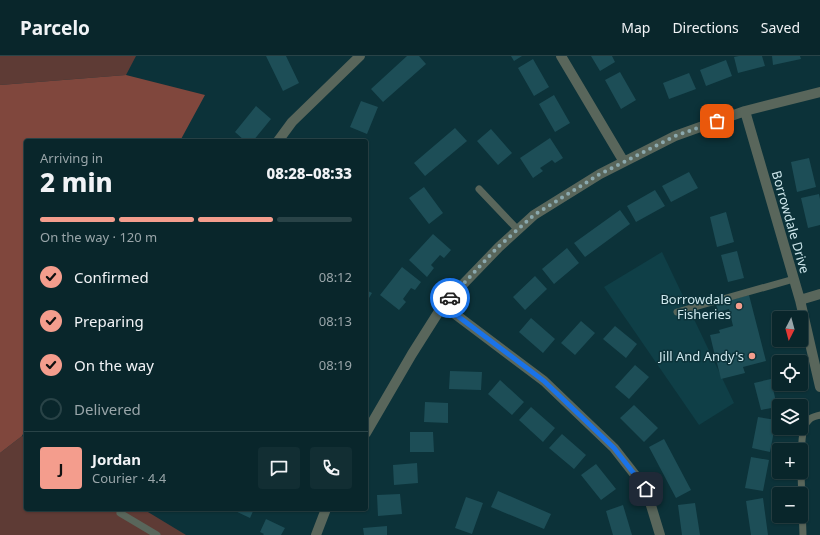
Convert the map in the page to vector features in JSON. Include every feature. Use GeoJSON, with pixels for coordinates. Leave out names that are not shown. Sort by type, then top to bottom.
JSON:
{"type":"FeatureCollection","features":[{"type":"Feature","properties":{"kind":"street"},"geometry":{"type":"LineString","coordinates":[[279,139],[292,122],[360,56]]}},
{"type":"Feature","properties":{"kind":"street"},"geometry":{"type":"LineString","coordinates":[[561,56],[624,162]]}},
{"type":"Feature","properties":{"kind":"street"},"geometry":{"type":"LineString","coordinates":[[368,430],[412,354],[443,305],[498,247],[534,215],[600,174],[675,136],[745,111],[820,92]]}},
{"type":"Feature","properties":{"kind":"street","name":"Borrowdale Drive"},"geometry":{"type":"LineString","coordinates":[[745,111],[800,300],[820,387]]}},
{"type":"Feature","properties":{"kind":"street"},"geometry":{"type":"LineString","coordinates":[[800,300],[820,294]]}},
{"type":"Feature","properties":{"kind":"street"},"geometry":{"type":"LineString","coordinates":[[443,305],[544,381],[614,448],[646,489],[660,535]]}},
{"type":"Feature","properties":{"kind":"street"},"geometry":{"type":"LineString","coordinates":[[316,535],[325,511]]}},
{"type":"Feature","properties":{"kind":"lane"},"geometry":{"type":"LineString","coordinates":[[479,190],[518,230]]}},
{"type":"Feature","properties":{"kind":"lane"},"geometry":{"type":"LineString","coordinates":[[677,312],[794,278]]}},
{"type":"Feature","properties":{"kind":"lane"},"geometry":{"type":"LineString","coordinates":[[802,443],[803,434],[809,420],[820,414]]}},
{"type":"Feature","properties":{"kind":"lane"},"geometry":{"type":"LineString","coordinates":[[801,479],[803,535]]}},
{"type":"Feature","properties":{"kind":"lane"},"geometry":{"type":"LineString","coordinates":[[120,513],[157,535]]}},
{"type":"Feature","properties":{"kind":"shaded area"},"geometry":{"type":"Polygon","coordinates":[[[0,56],[136,56],[126,75],[0,85],[0,56]]]}},
{"type":"Feature","properties":{"kind":"shaded area"},"geometry":{"type":"Polygon","coordinates":[[[126,75],[205,95],[181,139],[24,139],[24,432],[22,436],[0,453],[0,85],[126,75]]]}},
{"type":"Feature","properties":{"kind":"shaded area"},"geometry":{"type":"Polygon","coordinates":[[[662,252],[734,403],[699,425],[604,287],[662,252]]]}},
{"type":"Feature","properties":{"kind":"shaded area"},"geometry":{"type":"Polygon","coordinates":[[[22,436],[24,437],[24,511],[146,511],[186,535],[0,535],[0,453],[22,436]]]}},
{"type":"Feature","properties":{"kind":"building"},"geometry":{"type":"Polygon","coordinates":[[[266,56],[286,56],[299,83],[283,91],[266,56]]]}},
{"type":"Feature","properties":{"kind":"building"},"geometry":{"type":"Polygon","coordinates":[[[407,56],[419,56],[426,64],[383,102],[371,89],[407,56]]]}},
{"type":"Feature","properties":{"kind":"building"},"geometry":{"type":"Polygon","coordinates":[[[511,56],[522,56],[514,61],[511,56]]]}},
{"type":"Feature","properties":{"kind":"building"},"geometry":{"type":"Polygon","coordinates":[[[591,56],[612,56],[615,62],[600,71],[591,56]]]}},
{"type":"Feature","properties":{"kind":"building"},"geometry":{"type":"Polygon","coordinates":[[[762,56],[765,66],[738,73],[734,57],[762,56]]]}},
{"type":"Feature","properties":{"kind":"building"},"geometry":{"type":"Polygon","coordinates":[[[772,56],[800,56],[801,59],[773,65],[772,56]]]}},
{"type":"Feature","properties":{"kind":"building"},"geometry":{"type":"Polygon","coordinates":[[[533,59],[549,87],[534,96],[518,68],[533,59]]]}},
{"type":"Feature","properties":{"kind":"building"},"geometry":{"type":"Polygon","coordinates":[[[726,60],[732,76],[706,86],[700,70],[726,60]]]}},
{"type":"Feature","properties":{"kind":"building"},"geometry":{"type":"Polygon","coordinates":[[[620,72],[636,100],[621,109],[605,80],[620,72]]]}},
{"type":"Feature","properties":{"kind":"building"},"geometry":{"type":"Polygon","coordinates":[[[689,73],[696,89],[669,99],[663,83],[689,73]]]}},
{"type":"Feature","properties":{"kind":"building"},"geometry":{"type":"Polygon","coordinates":[[[554,95],[570,123],[555,132],[539,104],[554,95]]]}},
{"type":"Feature","properties":{"kind":"building"},"geometry":{"type":"Polygon","coordinates":[[[361,101],[378,107],[367,134],[350,127],[361,101]]]}},
{"type":"Feature","properties":{"kind":"building"},"geometry":{"type":"Polygon","coordinates":[[[256,106],[271,119],[255,139],[243,139],[235,132],[256,106]]]}},
{"type":"Feature","properties":{"kind":"building"},"geometry":{"type":"Polygon","coordinates":[[[455,128],[467,141],[425,176],[414,163],[455,128]]]}},
{"type":"Feature","properties":{"kind":"building"},"geometry":{"type":"Polygon","coordinates":[[[491,129],[512,153],[498,165],[477,141],[491,129]]]}},
{"type":"Feature","properties":{"kind":"building"},"geometry":{"type":"Polygon","coordinates":[[[550,138],[563,158],[555,163],[552,160],[540,168],[543,171],[533,178],[520,158],[550,138]]]}},
{"type":"Feature","properties":{"kind":"building"},"geometry":{"type":"Polygon","coordinates":[[[809,158],[816,187],[797,192],[791,162],[809,158]]]}},
{"type":"Feature","properties":{"kind":"building"},"geometry":{"type":"Polygon","coordinates":[[[689,172],[698,188],[671,202],[662,186],[689,172]]]}},
{"type":"Feature","properties":{"kind":"building"},"geometry":{"type":"Polygon","coordinates":[[[424,187],[443,213],[429,224],[409,198],[424,187]]]}},
{"type":"Feature","properties":{"kind":"building"},"geometry":{"type":"Polygon","coordinates":[[[655,190],[665,206],[636,222],[627,206],[655,190]]]}},
{"type":"Feature","properties":{"kind":"building"},"geometry":{"type":"Polygon","coordinates":[[[819,194],[820,225],[808,228],[801,198],[819,194]]]}},
{"type":"Feature","properties":{"kind":"building"},"geometry":{"type":"Polygon","coordinates":[[[620,210],[630,224],[585,257],[574,243],[620,210]]]}},
{"type":"Feature","properties":{"kind":"building"},"geometry":{"type":"Polygon","coordinates":[[[726,212],[734,242],[717,247],[710,217],[726,212]]]}},
{"type":"Feature","properties":{"kind":"building"},"geometry":{"type":"Polygon","coordinates":[[[433,234],[451,250],[444,258],[440,255],[431,265],[434,268],[427,277],[409,260],[433,234]]]}},
{"type":"Feature","properties":{"kind":"building"},"geometry":{"type":"Polygon","coordinates":[[[567,248],[579,263],[554,284],[542,269],[567,248]]]}},
{"type":"Feature","properties":{"kind":"building"},"geometry":{"type":"Polygon","coordinates":[[[737,251],[744,278],[728,282],[721,255],[737,251]]]}},
{"type":"Feature","properties":{"kind":"building"},"geometry":{"type":"Polygon","coordinates":[[[402,267],[421,282],[415,290],[411,288],[403,299],[406,302],[399,310],[380,295],[402,267]]]}},
{"type":"Feature","properties":{"kind":"building"},"geometry":{"type":"Polygon","coordinates":[[[535,276],[547,289],[525,310],[513,297],[535,276]]]}},
{"type":"Feature","properties":{"kind":"building"},"geometry":{"type":"Polygon","coordinates":[[[368,291],[372,293],[368,300],[368,291]]]}},
{"type":"Feature","properties":{"kind":"building"},"geometry":{"type":"Polygon","coordinates":[[[749,295],[766,361],[743,367],[745,373],[721,379],[716,359],[727,356],[727,353],[715,356],[710,335],[720,333],[719,330],[733,326],[729,309],[718,312],[716,304],[749,295]]]}},
{"type":"Feature","properties":{"kind":"building"},"geometry":{"type":"Polygon","coordinates":[[[531,318],[555,339],[543,353],[519,332],[531,318]]]}},
{"type":"Feature","properties":{"kind":"building"},"geometry":{"type":"Polygon","coordinates":[[[581,321],[595,333],[575,355],[561,343],[581,321]]]}},
{"type":"Feature","properties":{"kind":"building"},"geometry":{"type":"Polygon","coordinates":[[[615,326],[637,344],[626,358],[603,339],[615,326]]]}},
{"type":"Feature","properties":{"kind":"building"},"geometry":{"type":"Polygon","coordinates":[[[635,365],[649,377],[629,399],[615,387],[635,365]]]}},
{"type":"Feature","properties":{"kind":"building"},"geometry":{"type":"Polygon","coordinates":[[[450,371],[482,372],[481,390],[449,389],[450,371]]]}},
{"type":"Feature","properties":{"kind":"building"},"geometry":{"type":"Polygon","coordinates":[[[771,379],[772,391],[774,391],[775,399],[772,399],[772,408],[761,410],[754,383],[771,379]]]}},
{"type":"Feature","properties":{"kind":"building"},"geometry":{"type":"Polygon","coordinates":[[[500,380],[524,402],[512,415],[488,394],[500,380]]]}},
{"type":"Feature","properties":{"kind":"building"},"geometry":{"type":"Polygon","coordinates":[[[425,402],[448,403],[448,423],[424,422],[425,402]]]}},
{"type":"Feature","properties":{"kind":"building"},"geometry":{"type":"Polygon","coordinates":[[[634,405],[658,428],[644,442],[620,418],[634,405]]]}},
{"type":"Feature","properties":{"kind":"building"},"geometry":{"type":"Polygon","coordinates":[[[531,407],[555,428],[543,442],[519,420],[531,407]]]}},
{"type":"Feature","properties":{"kind":"building"},"geometry":{"type":"Polygon","coordinates":[[[758,417],[772,419],[773,435],[770,452],[752,448],[758,417]]]}},
{"type":"Feature","properties":{"kind":"building"},"geometry":{"type":"Polygon","coordinates":[[[410,432],[433,432],[434,452],[410,452],[410,432]]]}},
{"type":"Feature","properties":{"kind":"building"},"geometry":{"type":"Polygon","coordinates":[[[562,434],[586,455],[574,469],[549,448],[562,434]]]}},
{"type":"Feature","properties":{"kind":"building"},"geometry":{"type":"Polygon","coordinates":[[[664,439],[691,490],[676,498],[649,447],[664,439]]]}},
{"type":"Feature","properties":{"kind":"building"},"geometry":{"type":"Polygon","coordinates":[[[751,457],[769,460],[763,491],[745,488],[751,457]]]}},
{"type":"Feature","properties":{"kind":"building"},"geometry":{"type":"Polygon","coordinates":[[[417,463],[418,483],[394,485],[393,465],[417,463]]]}},
{"type":"Feature","properties":{"kind":"building"},"geometry":{"type":"Polygon","coordinates":[[[596,464],[616,489],[601,500],[581,475],[596,464]]]}},
{"type":"Feature","properties":{"kind":"building"},"geometry":{"type":"Polygon","coordinates":[[[498,491],[551,514],[544,529],[491,507],[498,491]]]}},
{"type":"Feature","properties":{"kind":"building"},"geometry":{"type":"Polygon","coordinates":[[[400,494],[402,514],[378,516],[377,495],[400,494]]]}},
{"type":"Feature","properties":{"kind":"building"},"geometry":{"type":"Polygon","coordinates":[[[466,497],[483,503],[472,534],[455,528],[466,497]]]}},
{"type":"Feature","properties":{"kind":"building"},"geometry":{"type":"Polygon","coordinates":[[[763,498],[768,535],[751,535],[746,501],[763,498]]]}},
{"type":"Feature","properties":{"kind":"building"},"geometry":{"type":"Polygon","coordinates":[[[695,503],[700,535],[682,535],[678,505],[695,503]]]}},
{"type":"Feature","properties":{"kind":"building"},"geometry":{"type":"Polygon","coordinates":[[[623,505],[632,535],[613,535],[606,511],[623,505]]]}},
{"type":"Feature","properties":{"kind":"building"},"geometry":{"type":"Polygon","coordinates":[[[235,511],[253,511],[250,518],[235,511]]]}},
{"type":"Feature","properties":{"kind":"building"},"geometry":{"type":"Polygon","coordinates":[[[266,519],[285,528],[281,535],[263,535],[264,534],[260,532],[266,519]]]}},
{"type":"Feature","properties":{"kind":"building"},"geometry":{"type":"Polygon","coordinates":[[[387,526],[387,535],[364,535],[363,528],[387,526]]]}},
{"type":"Feature","properties":{"kind":"way so far"},"geometry":{"type":"LineString","coordinates":[[450,298],[498,247],[534,215],[600,174],[675,136],[717,121]]}},
{"type":"Feature","properties":{"kind":"place","name":"Borrowdale Fisheries"},"geometry":{"type":"Point","coordinates":[739,306]}},
{"type":"Feature","properties":{"kind":"place","name":"Jill And Andy's"},"geometry":{"type":"Point","coordinates":[752,356]}},
{"type":"Feature","properties":{"kind":"route"},"geometry":{"type":"LineString","coordinates":[[450,298],[443,305],[544,381],[614,448],[646,489]]}}]}
